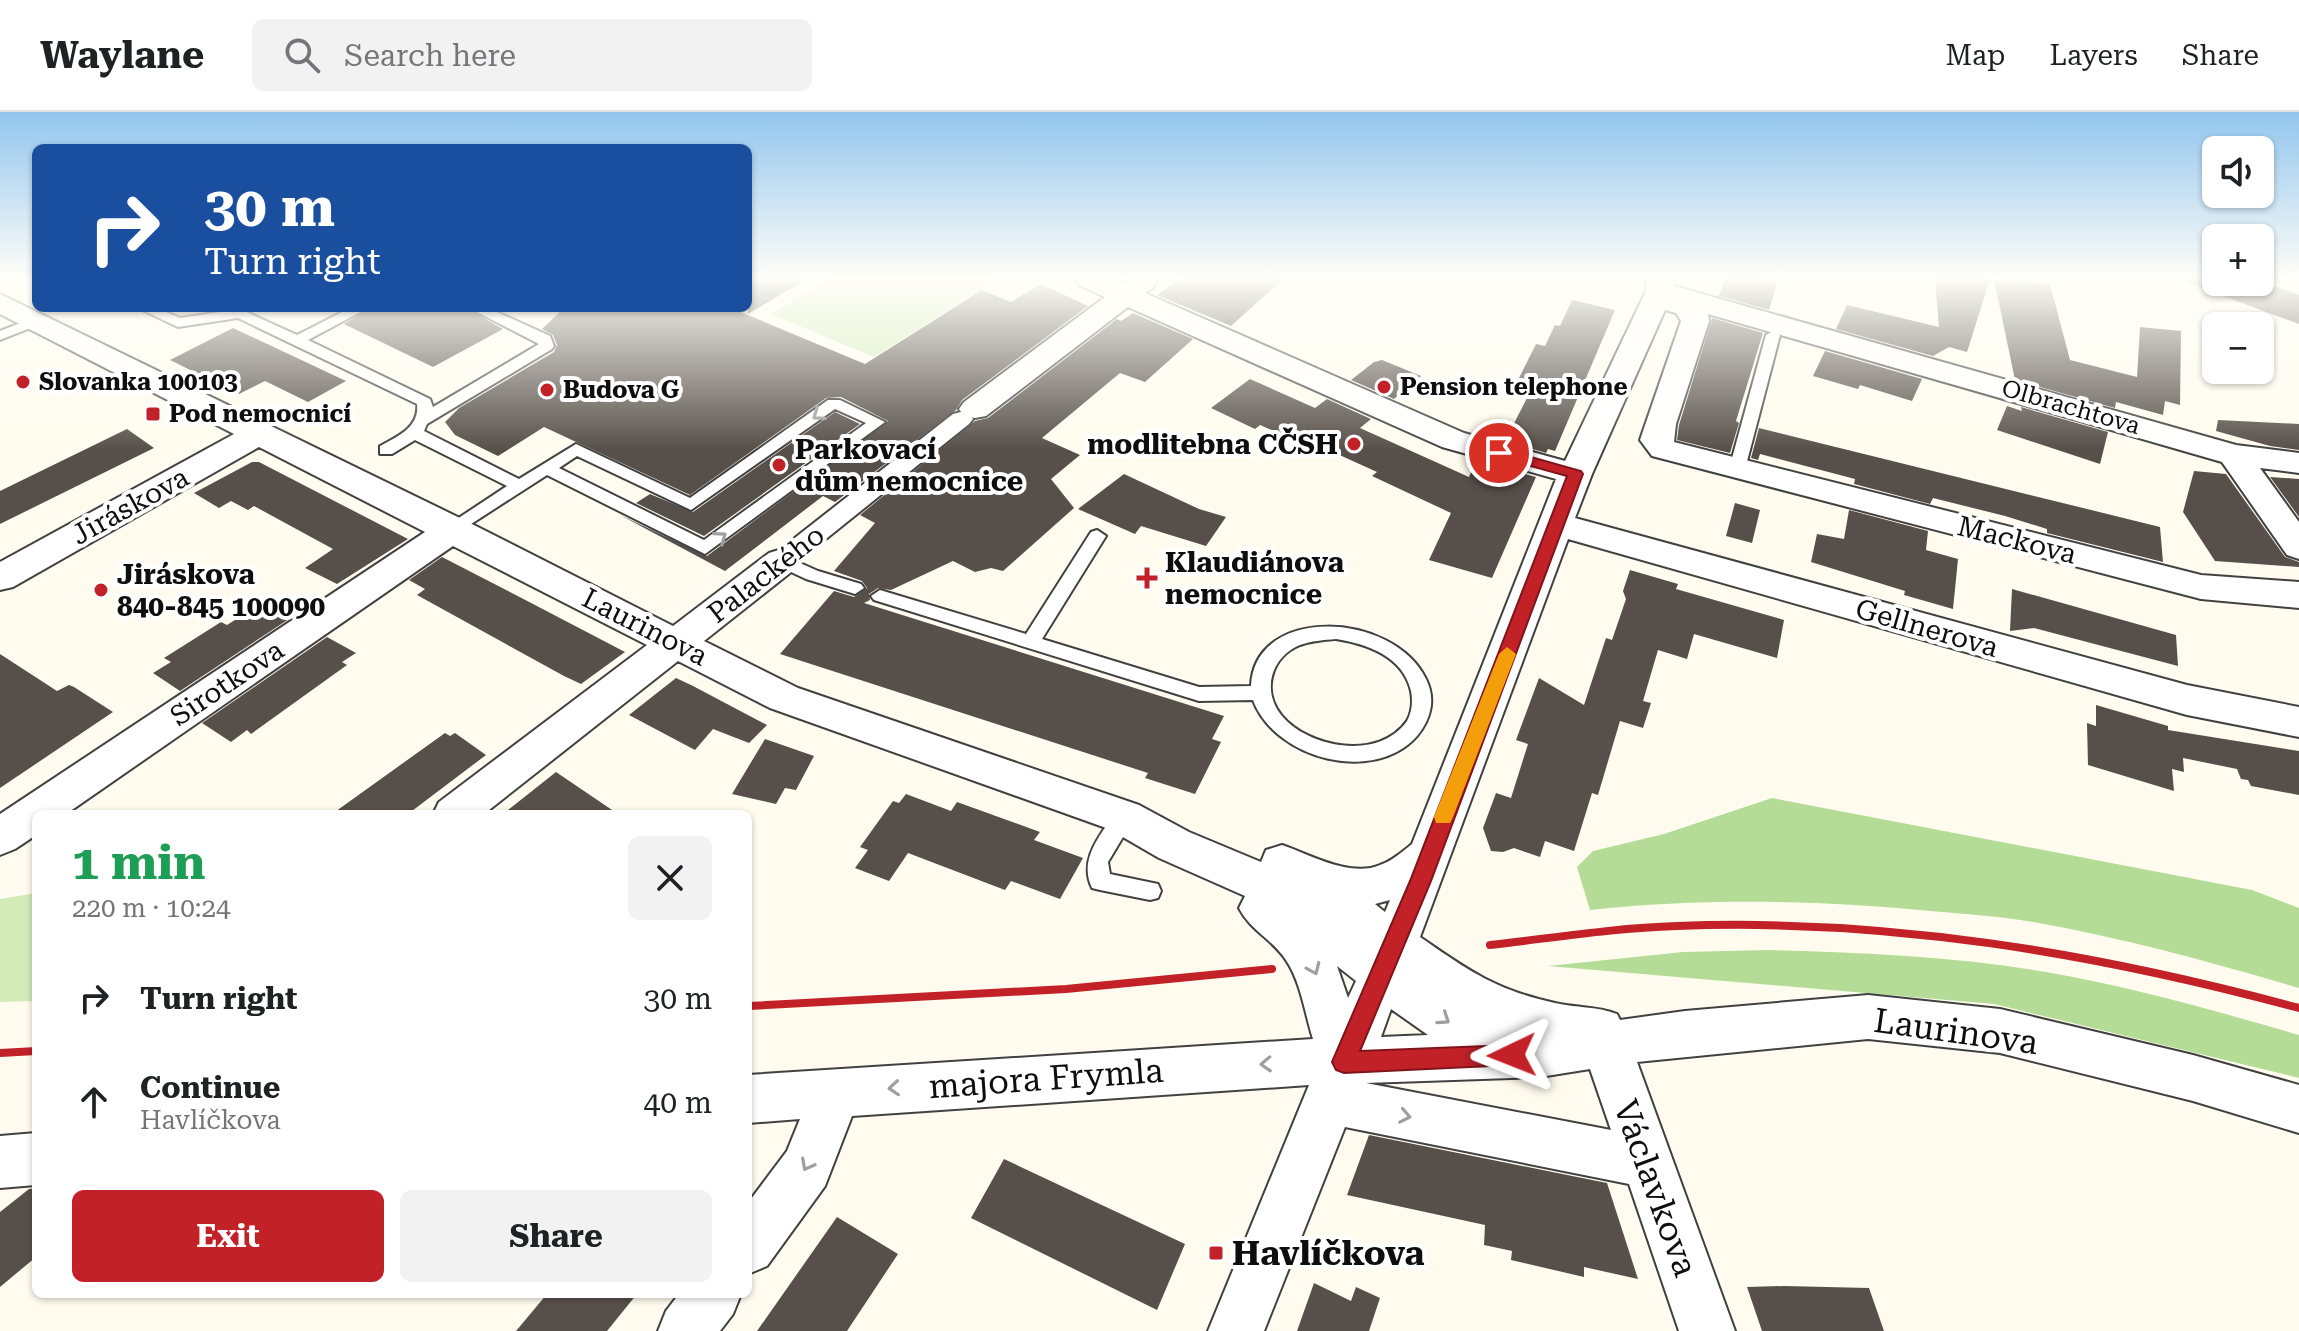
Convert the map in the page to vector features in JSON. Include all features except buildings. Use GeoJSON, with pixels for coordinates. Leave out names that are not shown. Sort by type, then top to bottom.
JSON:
{"type":"FeatureCollection","features":[{"type":"Feature","properties":{"kind":"street","name":"Laurinova"},"geometry":{"type":"LineString","coordinates":[[61,336],[454,529],[784,698],[1124,817],[1174,845],[1241,873],[1387,958]]}},
{"type":"Feature","properties":{"kind":"street","name":"Palackého"},"geometry":{"type":"LineString","coordinates":[[459,810],[1071,336]]}},
{"type":"Feature","properties":{"kind":"street"},"geometry":{"type":"LineString","coordinates":[[1237,336],[1453,440],[1575,474]]}},
{"type":"Feature","properties":{"kind":"street"},"geometry":{"type":"LineString","coordinates":[[1236,1331],[1425,869],[1575,474],[1638,336]]}},
{"type":"Feature","properties":{"kind":"street","name":"Mackova"},"geometry":{"type":"LineString","coordinates":[[1690,336],[1656,440],[1663,449],[1674,454],[2201,587],[2299,595]]}},
{"type":"Feature","properties":{"kind":"street","name":"Olbrachtova"},"geometry":{"type":"LineString","coordinates":[[1819,336],[2234,455],[2299,463]]}},
{"type":"Feature","properties":{"kind":"street","name":"Jiráskova"},"geometry":{"type":"LineString","coordinates":[[0,578],[260,433]]}},
{"type":"Feature","properties":{"kind":"street"},"geometry":{"type":"LineString","coordinates":[[2234,455],[2299,547]]}},
{"type":"Feature","properties":{"kind":"street","name":"Gellnerova"},"geometry":{"type":"LineString","coordinates":[[1558,525],[2187,700],[2299,722]]}},
{"type":"Feature","properties":{"kind":"street","name":"Sirotkova"},"geometry":{"type":"LineString","coordinates":[[40,810],[454,529]]}},
{"type":"Feature","properties":{"kind":"street","name":"Sirotkova"},"geometry":{"type":"LineString","coordinates":[[0,837],[32,815]]}},
{"type":"Feature","properties":{"kind":"street"},"geometry":{"type":"LineString","coordinates":[[1124,817],[1214,839],[1337,882],[1389,885],[1425,869]]}},
{"type":"Feature","properties":{"kind":"street"},"geometry":{"type":"LineString","coordinates":[[1174,845],[1234,884],[1302,944],[1317,974],[1336,1081]]}},
{"type":"Feature","properties":{"kind":"street"},"geometry":{"type":"LineString","coordinates":[[1282,863],[1463,1032],[1494,1045],[1540,1054]]}},
{"type":"Feature","properties":{"kind":"street"},"geometry":{"type":"LineString","coordinates":[[1425,869],[1418,906],[1437,960],[1454,987]]}},
{"type":"Feature","properties":{"kind":"street"},"geometry":{"type":"LineString","coordinates":[[1387,958],[1519,1018],[1558,1026],[1664,1036]]}},
{"type":"Feature","properties":{"kind":"street","name":"Laurinova"},"geometry":{"type":"LineString","coordinates":[[1540,1054],[1664,1036],[1868,1017],[2000,1031],[2193,1078],[2299,1109]]}},
{"type":"Feature","properties":{"kind":"street","name":"Václavkova"},"geometry":{"type":"LineString","coordinates":[[1606,1044],[1707,1331]]}},
{"type":"Feature","properties":{"kind":"street"},"geometry":{"type":"LineString","coordinates":[[1336,1081],[1540,1054]]}},
{"type":"Feature","properties":{"kind":"street","name":"majora Frymla"},"geometry":{"type":"LineString","coordinates":[[752,1099],[1231,1065],[1336,1081]]}},
{"type":"Feature","properties":{"kind":"street"},"geometry":{"type":"LineString","coordinates":[[1336,1081],[1646,1162]]}},
{"type":"Feature","properties":{"kind":"street"},"geometry":{"type":"LineString","coordinates":[[752,1242],[807,1168],[833,1092]]}},
{"type":"Feature","properties":{"kind":"street"},"geometry":{"type":"LineString","coordinates":[[0,1162],[32,1159]]}},
{"type":"Feature","properties":{"kind":"street"},"geometry":{"type":"LineString","coordinates":[[686,1331],[710,1298]]}},
{"type":"Feature","properties":{"kind":"lane"},"geometry":{"type":"LineString","coordinates":[[290,336],[424,402],[426,410],[418,427]]}},
{"type":"Feature","properties":{"kind":"lane"},"geometry":{"type":"LineString","coordinates":[[298,340],[306,336]]}},
{"type":"Feature","properties":{"kind":"lane"},"geometry":{"type":"LineString","coordinates":[[386,450],[547,346],[545,339],[538,336]]}},
{"type":"Feature","properties":{"kind":"lane"},"geometry":{"type":"LineString","coordinates":[[1737,469],[1773,336]]}},
{"type":"Feature","properties":{"kind":"lane"},"geometry":{"type":"LineString","coordinates":[[454,529],[546,468],[576,449],[691,505],[834,403],[877,422],[705,548],[546,468]]}},
{"type":"Feature","properties":{"kind":"lane"},"geometry":{"type":"LineString","coordinates":[[418,427],[520,486]]}},
{"type":"Feature","properties":{"kind":"lane"},"geometry":{"type":"LineString","coordinates":[[1031,642],[1097,536]]}},
{"type":"Feature","properties":{"kind":"lane"},"geometry":{"type":"LineString","coordinates":[[782,561],[812,575],[855,588]]}},
{"type":"Feature","properties":{"kind":"lane"},"geometry":{"type":"LineString","coordinates":[[880,596],[1199,694],[1260,693]]}},
{"type":"Feature","properties":{"kind":"lane"},"geometry":{"type":"LineString","coordinates":[[1336,632],[1362,636],[1386,645],[1405,660],[1418,677],[1423,697],[1419,717],[1407,734],[1386,746],[1346,752],[1305,744],[1283,730],[1267,713],[1260,693],[1261,673],[1271,656],[1288,643],[1310,635],[1336,632]]}},
{"type":"Feature","properties":{"kind":"lane"},"geometry":{"type":"LineString","coordinates":[[1124,817],[1097,861],[1100,881],[1150,891]]}},
{"type":"Feature","properties":{"kind":"green space"},"geometry":{"type":"Polygon","coordinates":[[[823,336],[908,336],[874,357],[823,336]]]}},
{"type":"Feature","properties":{"kind":"green space"},"geometry":{"type":"Polygon","coordinates":[[[1772,798],[2252,890],[2299,908],[2299,988],[2134,943],[2067,928],[1995,917],[1887,907],[1760,902],[1590,910],[1577,867],[1593,851],[1664,834],[1772,798]]]}},
{"type":"Feature","properties":{"kind":"green space"},"geometry":{"type":"Polygon","coordinates":[[[32,894],[32,1001],[0,1002],[0,899],[32,894]]]}},
{"type":"Feature","properties":{"kind":"green space"},"geometry":{"type":"Polygon","coordinates":[[[1768,950],[1977,962],[2046,972],[2142,992],[2299,1035],[2299,1078],[1994,1004],[1548,966],[1683,952],[1768,950]]]}},
{"type":"Feature","properties":{"kind":"railway"},"geometry":{"type":"LineString","coordinates":[[1490,945],[1677,926],[1756,925],[1913,934],[2068,956],[2222,988],[2299,1008]]}},
{"type":"Feature","properties":{"kind":"railway"},"geometry":{"type":"LineString","coordinates":[[752,1006],[1066,989],[1272,969]]}},
{"type":"Feature","properties":{"kind":"railway"},"geometry":{"type":"LineString","coordinates":[[0,1053],[32,1051]]}},
{"type":"Feature","properties":{"kind":"slow traffic"},"geometry":{"type":"LineString","coordinates":[[1443,817],[1507,654]]}},
{"type":"Feature","properties":{"kind":"place","name":"Slovanka 100103"},"geometry":{"type":"Point","coordinates":[23,382]}},
{"type":"Feature","properties":{"kind":"place","name":"Pension telephone"},"geometry":{"type":"Point","coordinates":[1384,387]}},
{"type":"Feature","properties":{"kind":"place","name":"Budova G"},"geometry":{"type":"Point","coordinates":[547,390]}},
{"type":"Feature","properties":{"kind":"place","name":"Pod nemocnicí"},"geometry":{"type":"Point","coordinates":[153,414]}},
{"type":"Feature","properties":{"kind":"place","name":"modlitebna CČSH"},"geometry":{"type":"Point","coordinates":[1354,444]}},
{"type":"Feature","properties":{"kind":"place","name":"Parkovací dům nemocnice"},"geometry":{"type":"Point","coordinates":[779,465]}},
{"type":"Feature","properties":{"kind":"place","name":"Klaudiánova nemocnice"},"geometry":{"type":"Point","coordinates":[1147,578]}},
{"type":"Feature","properties":{"kind":"place","name":"Jiráskova 840-845 100090"},"geometry":{"type":"Point","coordinates":[101,590]}},
{"type":"Feature","properties":{"kind":"place","name":"Havlíčkova"},"geometry":{"type":"Point","coordinates":[1216,1253]}},
{"type":"Feature","properties":{"kind":"route"},"geometry":{"type":"LineString","coordinates":[[1499,453],[1575,474],[1420,881],[1344,1062],[1512,1055]]}}]}
